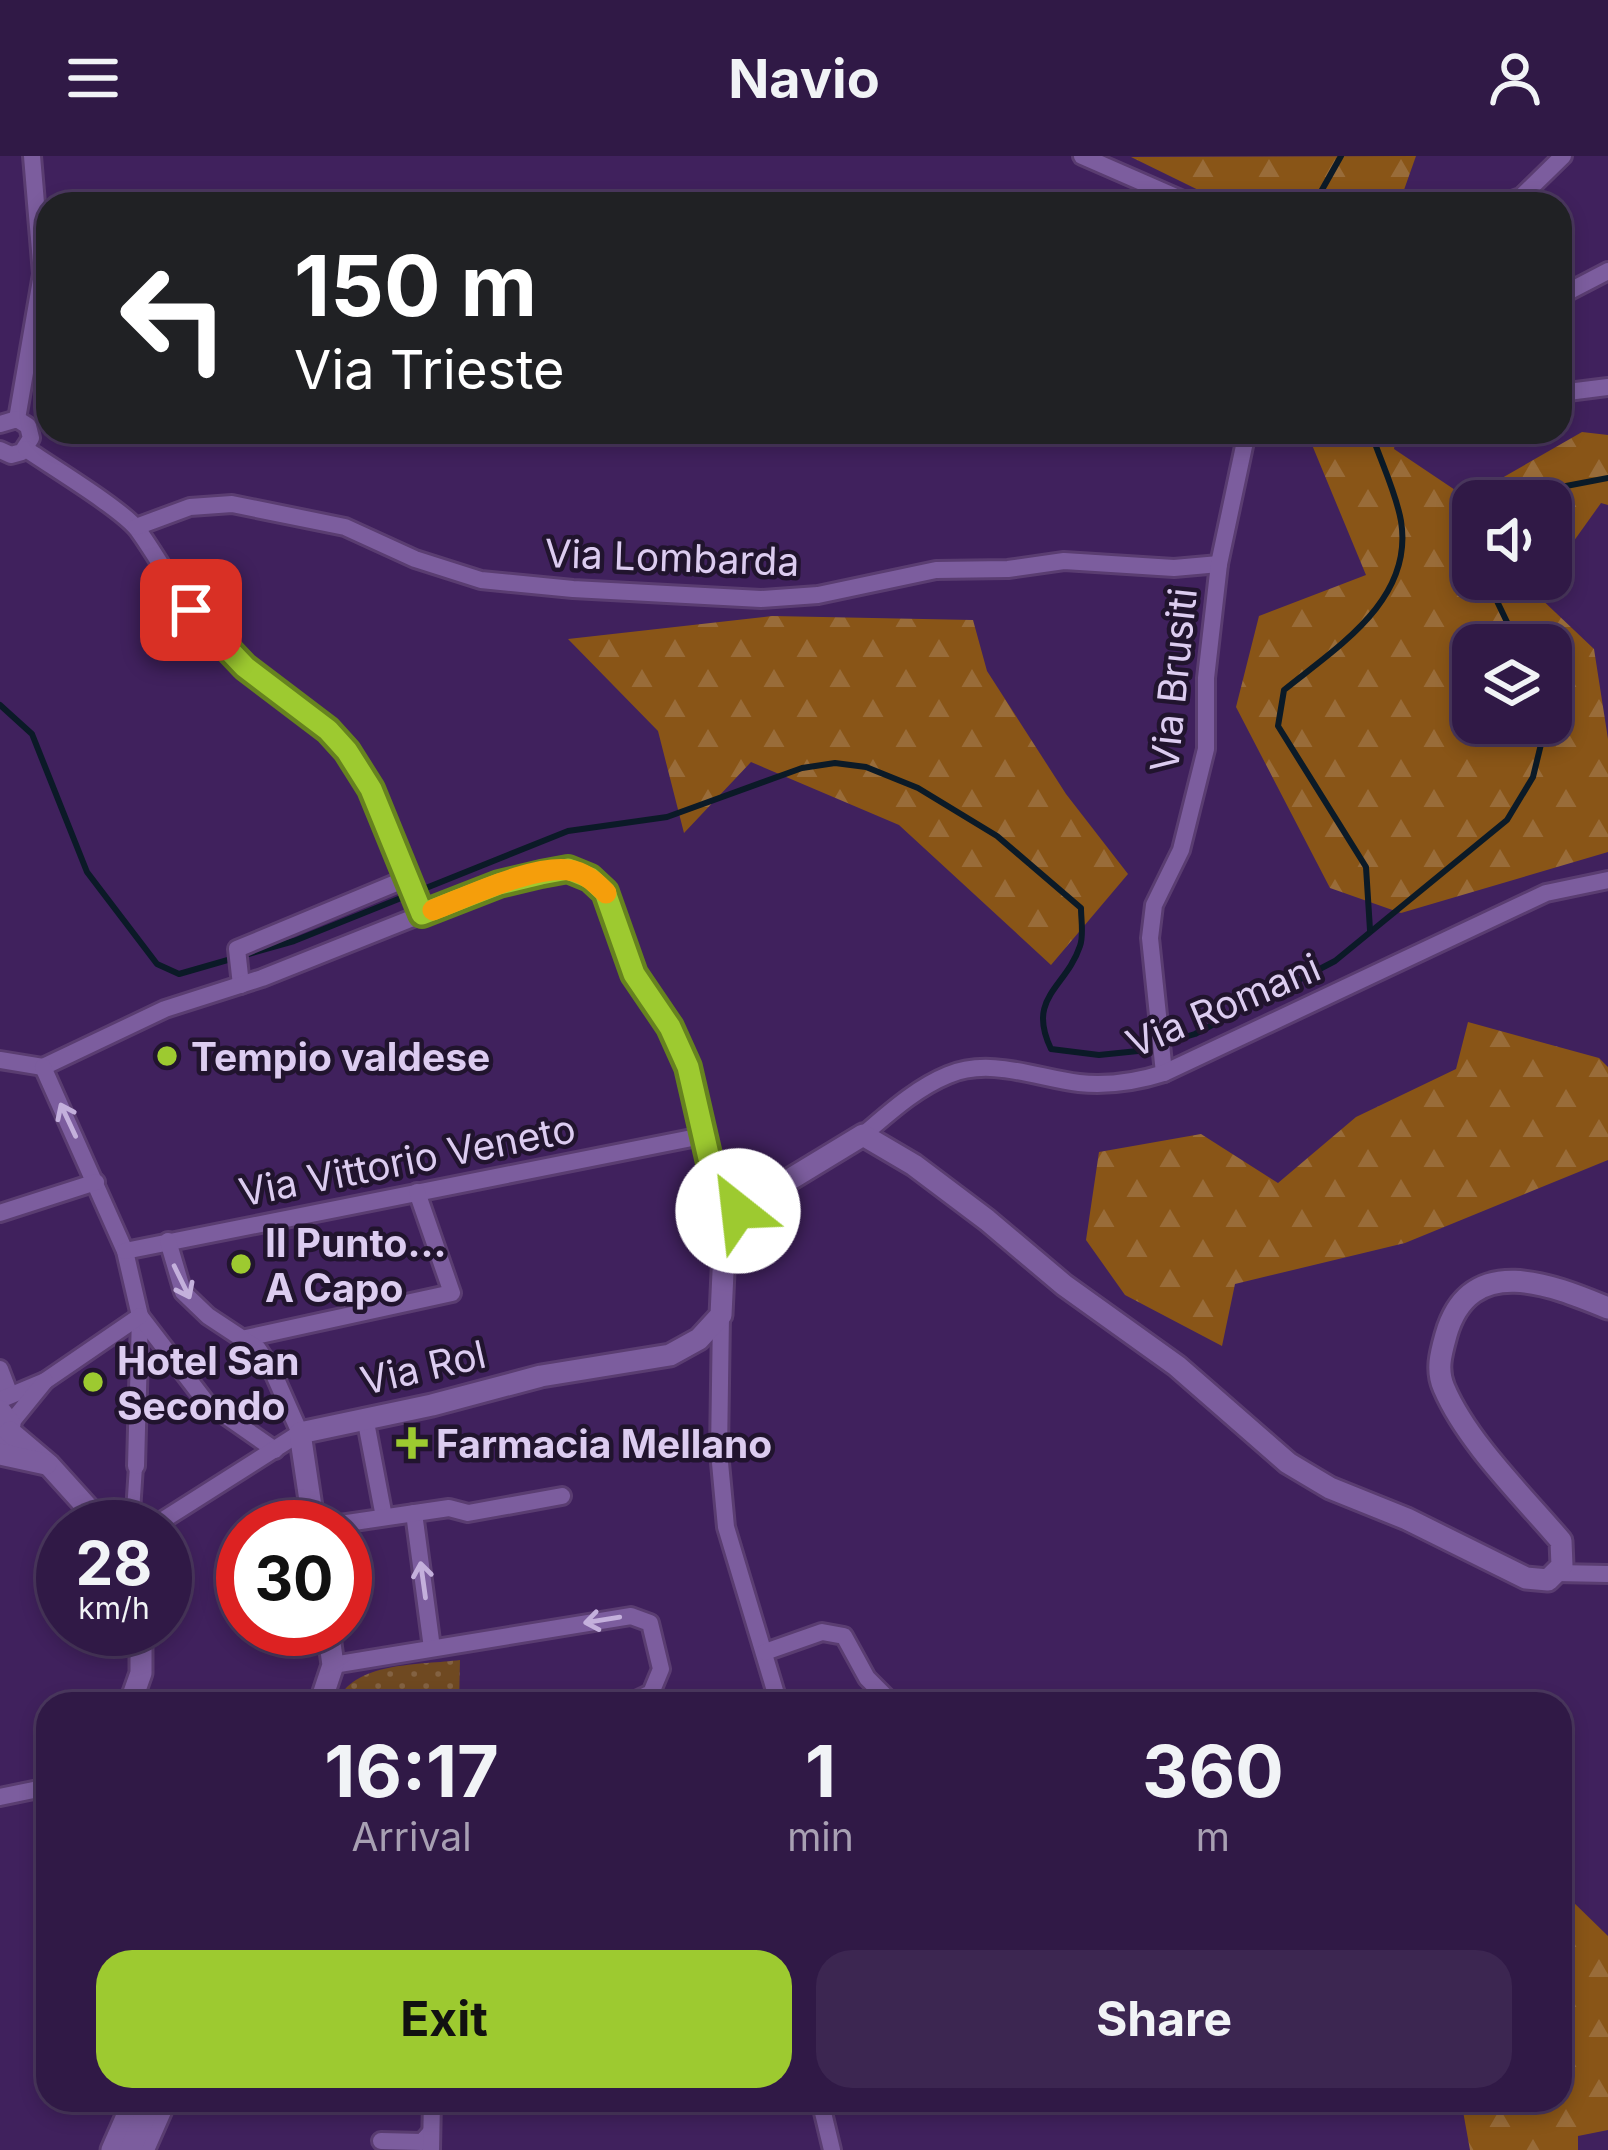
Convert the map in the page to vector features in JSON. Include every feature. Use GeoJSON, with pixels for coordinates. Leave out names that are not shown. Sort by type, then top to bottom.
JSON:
{"type":"FeatureCollection","features":[{"type":"Feature","properties":{"kind":"street"},"geometry":{"type":"LineString","coordinates":[[32,156],[36,203]]}},
{"type":"Feature","properties":{"kind":"street"},"geometry":{"type":"LineString","coordinates":[[1082,156],[1164,192]]}},
{"type":"Feature","properties":{"kind":"street"},"geometry":{"type":"LineString","coordinates":[[1526,192],[1564,156]]}},
{"type":"Feature","properties":{"kind":"street"},"geometry":{"type":"LineString","coordinates":[[1572,290],[1608,272]]}},
{"type":"Feature","properties":{"kind":"street"},"geometry":{"type":"LineString","coordinates":[[26,449],[30,431],[9,421],[36,301]]}},
{"type":"Feature","properties":{"kind":"street"},"geometry":{"type":"LineString","coordinates":[[1572,392],[1608,388]]}},
{"type":"Feature","properties":{"kind":"street","name":"Via Brusiti"},"geometry":{"type":"LineString","coordinates":[[1163,1070],[1150,938],[1154,905],[1181,850],[1206,749],[1206,678],[1219,564],[1244,444]]}},
{"type":"Feature","properties":{"kind":"street"},"geometry":{"type":"LineString","coordinates":[[0,450],[11,455],[26,449]]}},
{"type":"Feature","properties":{"kind":"street"},"geometry":{"type":"LineString","coordinates":[[26,449],[136,527],[153,559],[207,632],[328,730],[347,751],[371,789],[422,914]]}},
{"type":"Feature","properties":{"kind":"street","name":"Via Lombarda"},"geometry":{"type":"LineString","coordinates":[[136,527],[190,506],[232,504],[345,527],[415,559],[481,580],[760,599],[818,596],[936,570],[1008,569],[1064,561],[1174,568],[1219,564]]}},
{"type":"Feature","properties":{"kind":"street"},"geometry":{"type":"LineString","coordinates":[[0,1060],[44,1067],[165,1010],[241,986],[499,884],[568,869],[590,878],[605,892],[634,974],[670,1027],[688,1067],[702,1136],[720,1184],[738,1211]]}},
{"type":"Feature","properties":{"kind":"street"},"geometry":{"type":"LineString","coordinates":[[241,986],[237,949],[408,878]]}},
{"type":"Feature","properties":{"kind":"street","name":"Via Romani"},"geometry":{"type":"LineString","coordinates":[[863,1135],[904,1101],[950,1074],[980,1068],[1081,1083],[1138,1082],[1546,893],[1608,880]]}},
{"type":"Feature","properties":{"kind":"street"},"geometry":{"type":"LineString","coordinates":[[44,1067],[125,1251],[140,1316],[134,1500]]}},
{"type":"Feature","properties":{"kind":"street"},"geometry":{"type":"LineString","coordinates":[[776,1692],[726,1527],[719,1452],[724,1251],[738,1211],[863,1135],[914,1165],[1064,1285],[1177,1366],[1288,1462],[1330,1488],[1407,1519],[1526,1579],[1548,1580],[1556,1573],[1562,1566],[1561,1541],[1466,1426],[1442,1385],[1439,1359],[1452,1314],[1491,1284],[1543,1282],[1608,1308]]}},
{"type":"Feature","properties":{"kind":"street","name":"Via Vittorio Veneto"},"geometry":{"type":"LineString","coordinates":[[125,1251],[702,1136]]}},
{"type":"Feature","properties":{"kind":"street"},"geometry":{"type":"LineString","coordinates":[[0,1213],[96,1182]]}},
{"type":"Feature","properties":{"kind":"street"},"geometry":{"type":"LineString","coordinates":[[246,1338],[452,1293],[417,1192]]}},
{"type":"Feature","properties":{"kind":"street"},"geometry":{"type":"LineString","coordinates":[[168,1241],[177,1281],[194,1304],[246,1338],[272,1370],[300,1432],[312,1500]]}},
{"type":"Feature","properties":{"kind":"street"},"geometry":{"type":"LineString","coordinates":[[4,1424],[45,1381],[140,1316]]}},
{"type":"Feature","properties":{"kind":"street"},"geometry":{"type":"LineString","coordinates":[[140,1316],[206,1402],[275,1450]]}},
{"type":"Feature","properties":{"kind":"street","name":"Via Rol"},"geometry":{"type":"LineString","coordinates":[[192,1502],[300,1432],[541,1376],[670,1354],[699,1340],[721,1316]]}},
{"type":"Feature","properties":{"kind":"street"},"geometry":{"type":"LineString","coordinates":[[0,1370],[4,1424],[82,1500]]}},
{"type":"Feature","properties":{"kind":"street"},"geometry":{"type":"LineString","coordinates":[[4,1424],[29,1405],[45,1381]]}},
{"type":"Feature","properties":{"kind":"street"},"geometry":{"type":"LineString","coordinates":[[365,1417],[384,1517]]}},
{"type":"Feature","properties":{"kind":"street"},"geometry":{"type":"LineString","coordinates":[[372,1519],[448,1508],[468,1513],[562,1496]]}},
{"type":"Feature","properties":{"kind":"street"},"geometry":{"type":"LineString","coordinates":[[414,1513],[432,1648]]}},
{"type":"Feature","properties":{"kind":"street"},"geometry":{"type":"LineString","coordinates":[[1556,1573],[1608,1574]]}},
{"type":"Feature","properties":{"kind":"street"},"geometry":{"type":"LineString","coordinates":[[333,1665],[631,1616],[650,1623],[661,1669],[652,1692]]}},
{"type":"Feature","properties":{"kind":"street"},"geometry":{"type":"LineString","coordinates":[[765,1652],[822,1632],[844,1636],[867,1678],[881,1692]]}},
{"type":"Feature","properties":{"kind":"street"},"geometry":{"type":"LineString","coordinates":[[134,1692],[141,1656]]}},
{"type":"Feature","properties":{"kind":"street"},"geometry":{"type":"LineString","coordinates":[[324,1692],[332,1656]]}},
{"type":"Feature","properties":{"kind":"street"},"geometry":{"type":"LineString","coordinates":[[0,1796],[36,1789]]}},
{"type":"Feature","properties":{"kind":"street"},"geometry":{"type":"LineString","coordinates":[[112,2150],[129,2112]]}},
{"type":"Feature","properties":{"kind":"street"},"geometry":{"type":"LineString","coordinates":[[130,2150],[147,2112]]}},
{"type":"Feature","properties":{"kind":"street"},"geometry":{"type":"LineString","coordinates":[[146,2150],[163,2112]]}},
{"type":"Feature","properties":{"kind":"street"},"geometry":{"type":"LineString","coordinates":[[823,2112],[832,2150]]}},
{"type":"Feature","properties":{"kind":"street"},"geometry":{"type":"LineString","coordinates":[[381,2140],[431,2141]]}},
{"type":"Feature","properties":{"kind":"green space"},"geometry":{"type":"Polygon","coordinates":[[[1416,156],[1403,192],[1202,192],[1131,157],[1416,156]]]}},
{"type":"Feature","properties":{"kind":"green space"},"geometry":{"type":"Polygon","coordinates":[[[1582,432],[1608,435],[1608,505],[1601,503],[1572,544],[1572,480],[1498,480],[1561,444],[1572,444],[1572,438],[1582,432]]]}},
{"type":"Feature","properties":{"kind":"green space"},"geometry":{"type":"Polygon","coordinates":[[[1312,444],[1395,444],[1394,449],[1452,488],[1452,600],[1542,600],[1568,624],[1452,624],[1452,744],[1572,744],[1572,628],[1594,649],[1608,739],[1608,852],[1401,913],[1330,888],[1236,707],[1259,616],[1366,575],[1312,444]]]}},
{"type":"Feature","properties":{"kind":"green space"},"geometry":{"type":"Polygon","coordinates":[[[772,616],[973,620],[987,671],[1066,794],[1128,874],[1051,965],[899,825],[751,762],[684,833],[658,731],[568,639],[772,616]]]}},
{"type":"Feature","properties":{"kind":"green space"},"geometry":{"type":"Polygon","coordinates":[[[1468,1022],[1599,1058],[1608,1067],[1608,1160],[1405,1243],[1235,1284],[1222,1346],[1125,1295],[1086,1240],[1099,1152],[1201,1134],[1278,1183],[1356,1117],[1456,1069],[1468,1022]]]}},
{"type":"Feature","properties":{"kind":"green space"},"geometry":{"type":"Polygon","coordinates":[[[1572,1901],[1608,1936],[1608,2130],[1578,2136],[1578,2150],[1470,2150],[1463,2112],[1572,2112],[1572,1901]]]}},
{"type":"Feature","properties":{"kind":"shaded area"},"geometry":{"type":"Polygon","coordinates":[[[460,1660],[459,1692],[343,1692],[372,1672],[460,1660]]]}},
{"type":"Feature","properties":{"kind":"waterway"},"geometry":{"type":"LineString","coordinates":[[1321,192],[1341,156]]}},
{"type":"Feature","properties":{"kind":"waterway"},"geometry":{"type":"LineString","coordinates":[[1370,930],[1366,867],[1278,726],[1284,690],[1367,619],[1396,575],[1401,521],[1376,444]]}},
{"type":"Feature","properties":{"kind":"waterway"},"geometry":{"type":"LineString","coordinates":[[1572,485],[1608,478]]}},
{"type":"Feature","properties":{"kind":"waterway"},"geometry":{"type":"LineString","coordinates":[[1496,600],[1508,624]]}},
{"type":"Feature","properties":{"kind":"waterway"},"geometry":{"type":"LineString","coordinates":[[0,705],[32,734],[87,872],[157,964],[179,974],[294,941],[568,831],[667,817],[802,768],[835,763],[866,767],[918,788],[997,836],[1081,908],[1080,946],[1045,1005],[1044,1031],[1051,1049],[1099,1055],[1138,1051],[1195,1034],[1335,961],[1507,820],[1533,777],[1541,744]]}},
{"type":"Feature","properties":{"kind":"slow traffic"},"geometry":{"type":"LineString","coordinates":[[433,910],[499,884],[568,869],[590,878],[606,893]]}},
{"type":"Feature","properties":{"kind":"place","name":"Tempio valdese"},"geometry":{"type":"Point","coordinates":[167,1056]}},
{"type":"Feature","properties":{"kind":"place","name":"Il Punto... A Capo"},"geometry":{"type":"Point","coordinates":[241,1264]}},
{"type":"Feature","properties":{"kind":"place","name":"Hotel San Secondo"},"geometry":{"type":"Point","coordinates":[93,1382]}},
{"type":"Feature","properties":{"kind":"place","name":"Farmacia Mellano"},"geometry":{"type":"Point","coordinates":[412,1443]}},
{"type":"Feature","properties":{"kind":"route"},"geometry":{"type":"LineString","coordinates":[[191,610],[245,667],[328,730],[347,751],[371,789],[422,914],[499,884],[568,869],[590,878],[605,892],[634,974],[670,1027],[688,1067],[710,1163],[738,1211]]}}]}
